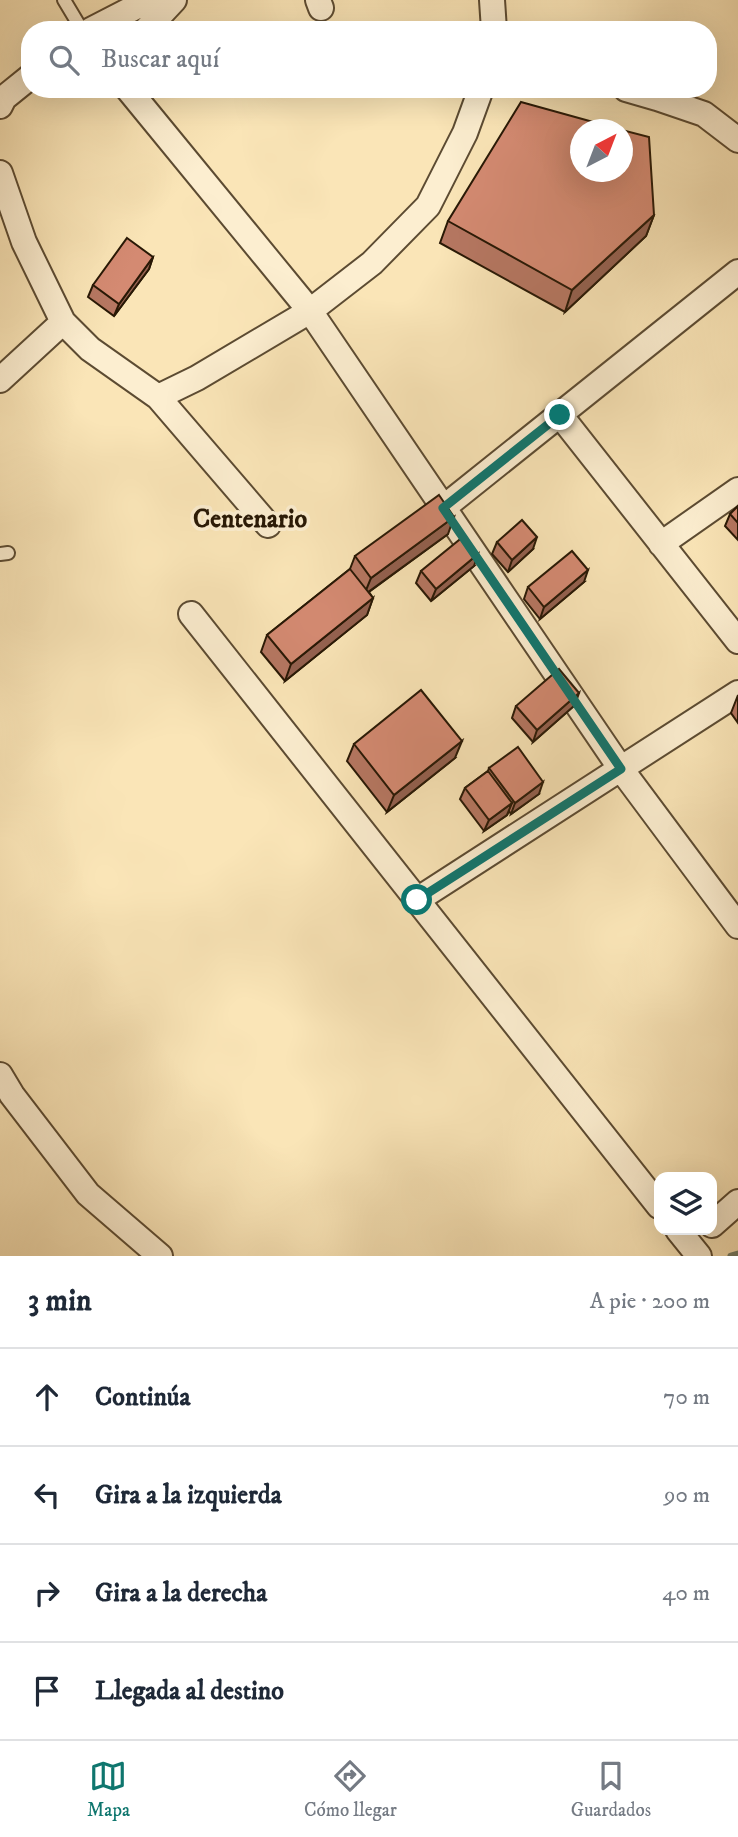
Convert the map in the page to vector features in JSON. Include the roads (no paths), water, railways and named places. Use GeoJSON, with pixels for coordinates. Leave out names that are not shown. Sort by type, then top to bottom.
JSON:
{"type":"FeatureCollection","features":[{"type":"Feature","properties":{"kind":"street"},"geometry":{"type":"LineString","coordinates":[[108,21],[149,0]]}},
{"type":"Feature","properties":{"kind":"street"},"geometry":{"type":"LineString","coordinates":[[154,21],[174,0]]}},
{"type":"Feature","properties":{"kind":"street"},"geometry":{"type":"LineString","coordinates":[[492,0],[493,21]]}},
{"type":"Feature","properties":{"kind":"street"},"geometry":{"type":"LineString","coordinates":[[0,106],[21,85]]}},
{"type":"Feature","properties":{"kind":"street"},"geometry":{"type":"LineString","coordinates":[[135,98],[310,311],[621,769],[738,926]]}},
{"type":"Feature","properties":{"kind":"street"},"geometry":{"type":"LineString","coordinates":[[158,397],[197,378],[310,311],[372,262],[428,206],[465,133],[478,98]]}},
{"type":"Feature","properties":{"kind":"street"},"geometry":{"type":"LineString","coordinates":[[660,98],[704,114],[738,140]]}},
{"type":"Feature","properties":{"kind":"street"},"geometry":{"type":"LineString","coordinates":[[0,173],[24,242],[63,322],[90,349],[158,397],[268,525]]}},
{"type":"Feature","properties":{"kind":"street"},"geometry":{"type":"LineString","coordinates":[[443,508],[738,272]]}},
{"type":"Feature","properties":{"kind":"street"},"geometry":{"type":"LineString","coordinates":[[0,380],[63,322]]}},
{"type":"Feature","properties":{"kind":"street"},"geometry":{"type":"LineString","coordinates":[[560,415],[738,641]]}},
{"type":"Feature","properties":{"kind":"street"},"geometry":{"type":"LineString","coordinates":[[661,544],[738,489]]}},
{"type":"Feature","properties":{"kind":"street"},"geometry":{"type":"LineString","coordinates":[[191,614],[654,1200]]}},
{"type":"Feature","properties":{"kind":"street"},"geometry":{"type":"LineString","coordinates":[[417,900],[738,693]]}},
{"type":"Feature","properties":{"kind":"street"},"geometry":{"type":"LineString","coordinates":[[0,1075],[12,1095],[88,1194],[160,1256]]}},
{"type":"Feature","properties":{"kind":"street"},"geometry":{"type":"LineString","coordinates":[[717,1221],[738,1202]]}},
{"type":"Feature","properties":{"kind":"lane"},"geometry":{"type":"LineString","coordinates":[[64,0],[77,21]]}},
{"type":"Feature","properties":{"kind":"waterway"},"geometry":{"type":"LineString","coordinates":[[731,1256],[738,1254]]}},
{"type":"Feature","properties":{"kind":"district","name":"Centenario"},"geometry":{"type":"Point","coordinates":[250,519]}}]}
